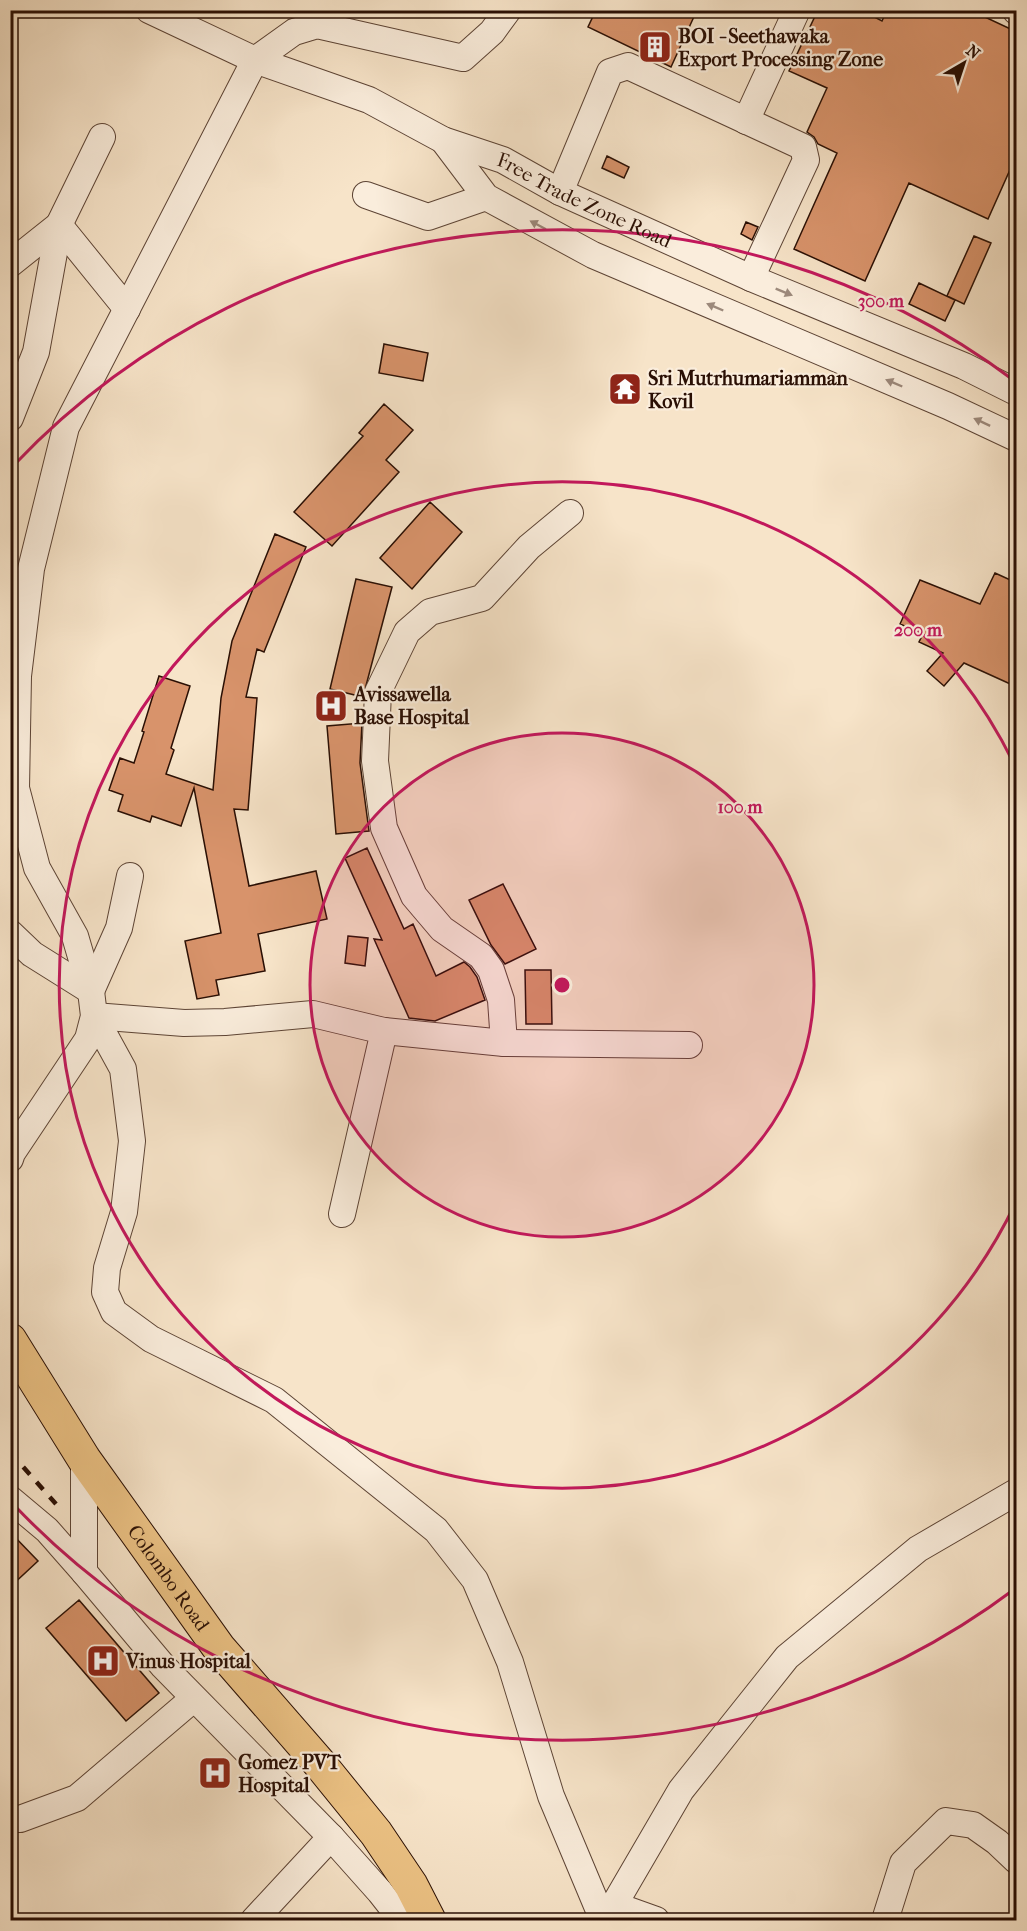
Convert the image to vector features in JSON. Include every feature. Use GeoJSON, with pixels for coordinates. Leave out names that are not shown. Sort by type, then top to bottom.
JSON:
{"type":"FeatureCollection","features":[{"type":"Feature","properties":{"kind":"highway","name":"Colombo Road"},"geometry":{"type":"LineString","coordinates":[[10,1340],[84,1460],[219,1648],[320,1764],[376,1833],[411,1885],[429,1920]]}},
{"type":"Feature","properties":{"kind":"street","name":"Free Trade Zone Road"},"geometry":{"type":"LineString","coordinates":[[149,10],[255,60],[369,100],[443,140],[503,160],[560,192],[751,278],[964,366],[1017,392]]}},
{"type":"Feature","properties":{"kind":"street"},"geometry":{"type":"LineString","coordinates":[[10,1159],[88,1039],[94,1016],[91,990],[75,936],[38,868],[16,788],[18,676],[31,569],[66,427],[255,60],[294,32],[313,10]]}},
{"type":"Feature","properties":{"kind":"street"},"geometry":{"type":"LineString","coordinates":[[294,32],[317,25],[463,58],[492,32],[508,10]]}},
{"type":"Feature","properties":{"kind":"street"},"geometry":{"type":"LineString","coordinates":[[746,121],[797,10]]}},
{"type":"Feature","properties":{"kind":"street"},"geometry":{"type":"LineString","coordinates":[[560,192],[610,72],[628,66],[803,147],[806,160],[751,278]]}},
{"type":"Feature","properties":{"kind":"street"},"geometry":{"type":"LineString","coordinates":[[10,418],[36,352],[59,225],[102,137]]}},
{"type":"Feature","properties":{"kind":"street"},"geometry":{"type":"LineString","coordinates":[[443,140],[486,197],[593,255],[948,406],[1017,438]]}},
{"type":"Feature","properties":{"kind":"street"},"geometry":{"type":"LineString","coordinates":[[366,195],[428,217],[486,197]]}},
{"type":"Feature","properties":{"kind":"street"},"geometry":{"type":"LineString","coordinates":[[59,225],[127,309]]}},
{"type":"Feature","properties":{"kind":"street"},"geometry":{"type":"LineString","coordinates":[[10,264],[59,225]]}},
{"type":"Feature","properties":{"kind":"street"},"geometry":{"type":"LineString","coordinates":[[504,1043],[501,1000],[491,970],[481,956],[442,929],[414,896],[384,828],[375,761],[378,692],[407,632],[430,612],[482,598],[529,546],[570,513]]}},
{"type":"Feature","properties":{"kind":"street"},"geometry":{"type":"LineString","coordinates":[[91,990],[119,928],[130,876]]}},
{"type":"Feature","properties":{"kind":"street"},"geometry":{"type":"LineString","coordinates":[[10,933],[32,954],[91,990]]}},
{"type":"Feature","properties":{"kind":"street"},"geometry":{"type":"LineString","coordinates":[[94,1016],[184,1023],[225,1022],[313,1014],[384,1031],[504,1043],[689,1045]]}},
{"type":"Feature","properties":{"kind":"street"},"geometry":{"type":"LineString","coordinates":[[94,1016],[123,1069],[132,1141],[124,1212],[107,1268],[105,1292],[114,1312],[151,1339],[273,1400],[436,1530],[475,1580],[510,1662],[550,1796],[607,1915]]}},
{"type":"Feature","properties":{"kind":"street"},"geometry":{"type":"LineString","coordinates":[[342,1214],[384,1031]]}},
{"type":"Feature","properties":{"kind":"street"},"geometry":{"type":"LineString","coordinates":[[84,1460],[84,1572]]}},
{"type":"Feature","properties":{"kind":"street"},"geometry":{"type":"LineString","coordinates":[[607,1915],[681,1790],[787,1657],[918,1549],[1017,1492]]}},
{"type":"Feature","properties":{"kind":"street"},"geometry":{"type":"LineString","coordinates":[[10,1499],[47,1530],[193,1699],[331,1837],[402,1920]]}},
{"type":"Feature","properties":{"kind":"street"},"geometry":{"type":"LineString","coordinates":[[10,1818],[20,1819],[77,1798],[193,1699]]}},
{"type":"Feature","properties":{"kind":"street"},"geometry":{"type":"LineString","coordinates":[[887,1920],[903,1863],[946,1821],[973,1825],[1017,1860]]}},
{"type":"Feature","properties":{"kind":"street"},"geometry":{"type":"LineString","coordinates":[[254,1920],[331,1837]]}},
{"type":"Feature","properties":{"kind":"street"},"geometry":{"type":"LineString","coordinates":[[607,1915],[656,1920]]}},
{"type":"Feature","properties":{"kind":"building","name":"BOI - Seethawaka Export Processing Zone"},"geometry":{"type":"Polygon","coordinates":[[[596,10],[697,10],[671,67],[588,27],[596,10]]]}},
{"type":"Feature","properties":{"kind":"building"},"geometry":{"type":"Polygon","coordinates":[[[818,10],[861,10],[882,21],[887,10],[970,10],[1017,32],[1017,70],[1011,83],[1017,85],[1017,154],[988,219],[909,183],[865,281],[794,249],[837,153],[818,144],[807,132],[827,88],[789,71],[818,10]]]}},
{"type":"Feature","properties":{"kind":"building"},"geometry":{"type":"Polygon","coordinates":[[[607,156],[629,167],[624,178],[602,168],[607,156]]]}},
{"type":"Feature","properties":{"kind":"building"},"geometry":{"type":"Polygon","coordinates":[[[746,222],[758,227],[752,240],[741,234],[746,222]]]}},
{"type":"Feature","properties":{"kind":"building"},"geometry":{"type":"Polygon","coordinates":[[[974,236],[991,243],[964,304],[947,296],[974,236]]]}},
{"type":"Feature","properties":{"kind":"building"},"geometry":{"type":"Polygon","coordinates":[[[919,283],[955,300],[945,321],[909,304],[919,283]]]}},
{"type":"Feature","properties":{"kind":"building"},"geometry":{"type":"Polygon","coordinates":[[[384,344],[428,353],[423,381],[379,373],[384,344]]]}},
{"type":"Feature","properties":{"kind":"building"},"geometry":{"type":"Polygon","coordinates":[[[384,404],[413,430],[386,460],[399,472],[332,546],[294,512],[363,436],[359,433],[384,404]]]}},
{"type":"Feature","properties":{"kind":"building"},"geometry":{"type":"Polygon","coordinates":[[[430,502],[462,532],[412,589],[380,558],[430,502]]]}},
{"type":"Feature","properties":{"kind":"building"},"geometry":{"type":"Polygon","coordinates":[[[275,534],[306,547],[264,652],[257,649],[246,697],[257,698],[248,810],[234,809],[249,886],[316,871],[327,919],[258,934],[265,971],[216,980],[219,995],[197,999],[185,941],[221,933],[194,788],[181,826],[152,816],[150,822],[118,811],[123,795],[109,790],[120,758],[134,763],[159,676],[190,686],[171,748],[174,750],[166,774],[213,790],[221,698],[232,641],[275,534]]]}},
{"type":"Feature","properties":{"kind":"building"},"geometry":{"type":"Polygon","coordinates":[[[995,573],[1017,583],[1017,687],[964,663],[944,686],[927,671],[943,653],[919,642],[923,634],[900,624],[920,580],[980,604],[995,573]]]}},
{"type":"Feature","properties":{"kind":"building"},"geometry":{"type":"Polygon","coordinates":[[[356,579],[392,587],[363,697],[330,689],[356,579]]]}},
{"type":"Feature","properties":{"kind":"building"},"geometry":{"type":"Polygon","coordinates":[[[362,723],[360,763],[369,831],[336,834],[327,726],[362,723]]]}},
{"type":"Feature","properties":{"kind":"building"},"geometry":{"type":"Polygon","coordinates":[[[367,848],[404,929],[413,924],[436,976],[464,962],[477,977],[485,1000],[435,1021],[409,1018],[374,939],[382,940],[345,858],[367,848]]]}},
{"type":"Feature","properties":{"kind":"building"},"geometry":{"type":"Polygon","coordinates":[[[503,884],[536,949],[505,964],[491,945],[469,900],[503,884]]]}},
{"type":"Feature","properties":{"kind":"building"},"geometry":{"type":"Polygon","coordinates":[[[348,936],[368,938],[365,966],[345,963],[348,936]]]}},
{"type":"Feature","properties":{"kind":"building"},"geometry":{"type":"Polygon","coordinates":[[[525,970],[551,970],[552,1024],[526,1024],[525,970]]]}},
{"type":"Feature","properties":{"kind":"building"},"geometry":{"type":"Polygon","coordinates":[[[10,1532],[38,1561],[10,1587],[10,1532]]]}},
{"type":"Feature","properties":{"kind":"building","name":"Vinus Hospital"},"geometry":{"type":"Polygon","coordinates":[[[79,1600],[159,1693],[126,1721],[46,1628],[79,1600]]]}},
{"type":"Feature","properties":{"kind":"railway"},"geometry":{"type":"LineString","coordinates":[[10,1452],[56,1504]]}},
{"type":"Feature","properties":{"kind":"place","name":"BOI - Seethawaka Export Processing Zone"},"geometry":{"type":"Point","coordinates":[655,47]}},
{"type":"Feature","properties":{"kind":"place","name":"Sri Mutrhumariamman Kovil"},"geometry":{"type":"Point","coordinates":[625,389]}},
{"type":"Feature","properties":{"kind":"place","name":"Avissawella Base Hospital"},"geometry":{"type":"Point","coordinates":[331,706]}},
{"type":"Feature","properties":{"kind":"place","name":"Vinus Hospital"},"geometry":{"type":"Point","coordinates":[103,1661]}},
{"type":"Feature","properties":{"kind":"place","name":"Gomez PVT Hospital"},"geometry":{"type":"Point","coordinates":[215,1773]}}]}
